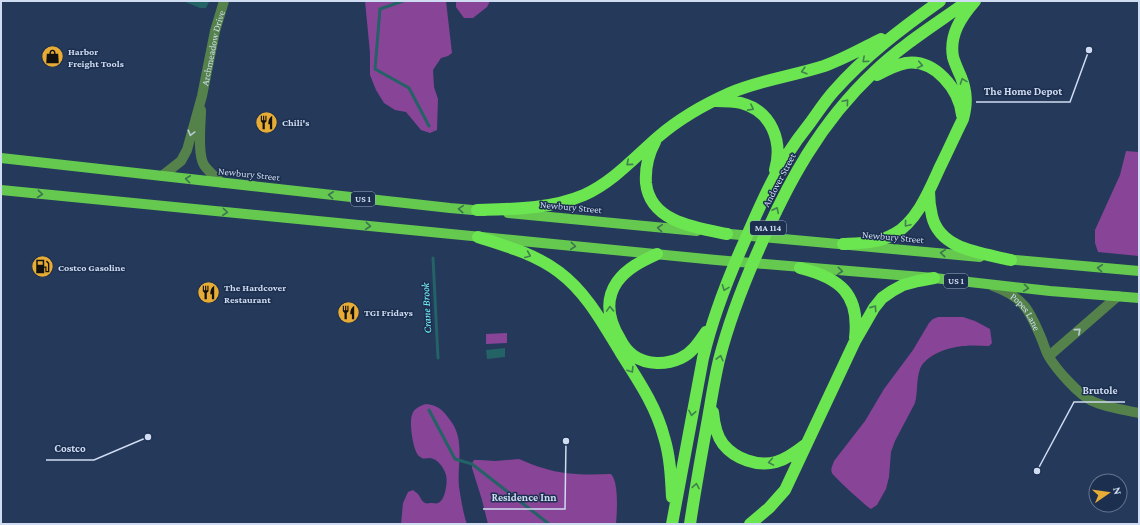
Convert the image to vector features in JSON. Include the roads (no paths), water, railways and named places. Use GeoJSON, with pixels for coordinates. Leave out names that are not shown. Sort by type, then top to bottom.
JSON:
{"type":"FeatureCollection","features":[{"type":"Feature","properties":{"kind":"highway","name":"Andover Street"},"geometry":{"type":"LineString","coordinates":[[690,524],[719,361],[732,316],[747,276],[786,190],[803,160],[831,120],[860,87],[891,57],[968,1]]}},
{"type":"Feature","properties":{"kind":"highway"},"geometry":{"type":"LineString","coordinates":[[843,244],[870,242],[884,239],[893,235],[903,228],[912,218],[929,191],[963,119],[966,108],[967,99],[965,89],[953,57],[952,48],[956,27],[975,1]]}},
{"type":"Feature","properties":{"kind":"highway","name":"Andover Street"},"geometry":{"type":"LineString","coordinates":[[671,524],[702,358],[708,334],[744,242],[772,181],[788,154],[833,92],[863,61],[904,28],[931,3]]}},
{"type":"Feature","properties":{"kind":"highway"},"geometry":{"type":"LineString","coordinates":[[477,210],[532,207],[556,204],[573,199],[591,191],[616,174],[658,136],[676,122],[713,101],[751,85],[824,66],[904,28]]}},
{"type":"Feature","properties":{"kind":"highway"},"geometry":{"type":"LineString","coordinates":[[860,87],[881,73],[907,63],[930,67],[953,89],[961,105],[963,119]]}},
{"type":"Feature","properties":{"kind":"highway"},"geometry":{"type":"LineString","coordinates":[[713,101],[742,103],[762,114],[771,125],[777,138],[779,151],[772,181]]}},
{"type":"Feature","properties":{"kind":"highway"},"geometry":{"type":"LineString","coordinates":[[658,136],[647,160],[646,174],[647,188],[651,199],[658,210],[668,218],[682,223],[700,229],[726,234]]}},
{"type":"Feature","properties":{"kind":"highway"},"geometry":{"type":"LineString","coordinates":[[929,191],[932,217],[943,236],[953,243],[970,250],[1011,260]]}},
{"type":"Feature","properties":{"kind":"highway"},"geometry":{"type":"LineString","coordinates":[[478,237],[514,249],[546,263],[573,284],[596,312],[643,388],[664,436],[670,467],[672,504],[671,524]]}},
{"type":"Feature","properties":{"kind":"highway"},"geometry":{"type":"LineString","coordinates":[[657,254],[641,262],[626,273],[616,283],[610,299],[609,311],[612,325],[630,353],[642,360],[655,363],[670,362],[681,358],[699,343],[707,331],[717,309]]}},
{"type":"Feature","properties":{"kind":"highway"},"geometry":{"type":"LineString","coordinates":[[800,268],[826,276],[845,290],[851,300],[854,311],[856,324],[855,341]]}},
{"type":"Feature","properties":{"kind":"highway"},"geometry":{"type":"LineString","coordinates":[[750,524],[769,508],[785,490],[855,341],[874,308],[882,298],[903,285],[934,278]]}},
{"type":"Feature","properties":{"kind":"highway"},"geometry":{"type":"LineString","coordinates":[[711,401],[717,433],[723,444],[731,452],[742,459],[754,463],[767,464],[777,462],[805,446]]}},
{"type":"Feature","properties":{"kind":"main road","name":"Newbury Street"},"geometry":{"type":"LineString","coordinates":[[1,158],[450,208],[1139,271]]}},
{"type":"Feature","properties":{"kind":"main road","name":"US 1"},"geometry":{"type":"LineString","coordinates":[[1,190],[800,268],[934,278],[1139,298]]}},
{"type":"Feature","properties":{"kind":"street","name":"Archmeadow Drive"},"geometry":{"type":"LineString","coordinates":[[162,176],[181,161],[187,150],[202,96],[215,31],[224,1]]}},
{"type":"Feature","properties":{"kind":"street","name":"Archmeadow Drive"},"geometry":{"type":"LineString","coordinates":[[202,96],[200,152],[204,164],[212,175],[222,183]]}},
{"type":"Feature","properties":{"kind":"street","name":"Popes Lane"},"geometry":{"type":"LineString","coordinates":[[985,283],[1010,293],[1019,299],[1027,308],[1049,356],[1058,370],[1073,386],[1092,401],[1114,408],[1139,413]]}},
{"type":"Feature","properties":{"kind":"street"},"geometry":{"type":"LineString","coordinates":[[1049,356],[1118,296]]}},
{"type":"Feature","properties":{"kind":"waterway","name":"Crane Brook"},"geometry":{"type":"LineString","coordinates":[[403,1],[380,9],[375,69],[409,88],[429,126]]}},
{"type":"Feature","properties":{"kind":"waterway","name":"Crane Brook"},"geometry":{"type":"LineString","coordinates":[[433,258],[438,358]]}},
{"type":"Feature","properties":{"kind":"waterway","name":"Crane Brook"},"geometry":{"type":"LineString","coordinates":[[429,410],[455,459],[472,464],[549,524]]}},
{"type":"Feature","properties":{"kind":"place","name":"The Home Depot"},"geometry":{"type":"Point","coordinates":[1089,50]}},
{"type":"Feature","properties":{"kind":"place","name":"Harbor Freight Tools"},"geometry":{"type":"Point","coordinates":[53,57]}},
{"type":"Feature","properties":{"kind":"place","name":"Chili's"},"geometry":{"type":"Point","coordinates":[267,122]}},
{"type":"Feature","properties":{"kind":"place","name":"Costco Gasoline"},"geometry":{"type":"Point","coordinates":[43,267]}},
{"type":"Feature","properties":{"kind":"place","name":"The Hardcover Restaurant"},"geometry":{"type":"Point","coordinates":[209,293]}},
{"type":"Feature","properties":{"kind":"place","name":"TGI Fridays"},"geometry":{"type":"Point","coordinates":[349,312]}},
{"type":"Feature","properties":{"kind":"place","name":"Costco"},"geometry":{"type":"Point","coordinates":[148,437]}},
{"type":"Feature","properties":{"kind":"place","name":"Residence Inn"},"geometry":{"type":"Point","coordinates":[566,441]}},
{"type":"Feature","properties":{"kind":"place","name":"Brutole"},"geometry":{"type":"Point","coordinates":[1037,471]}}]}
